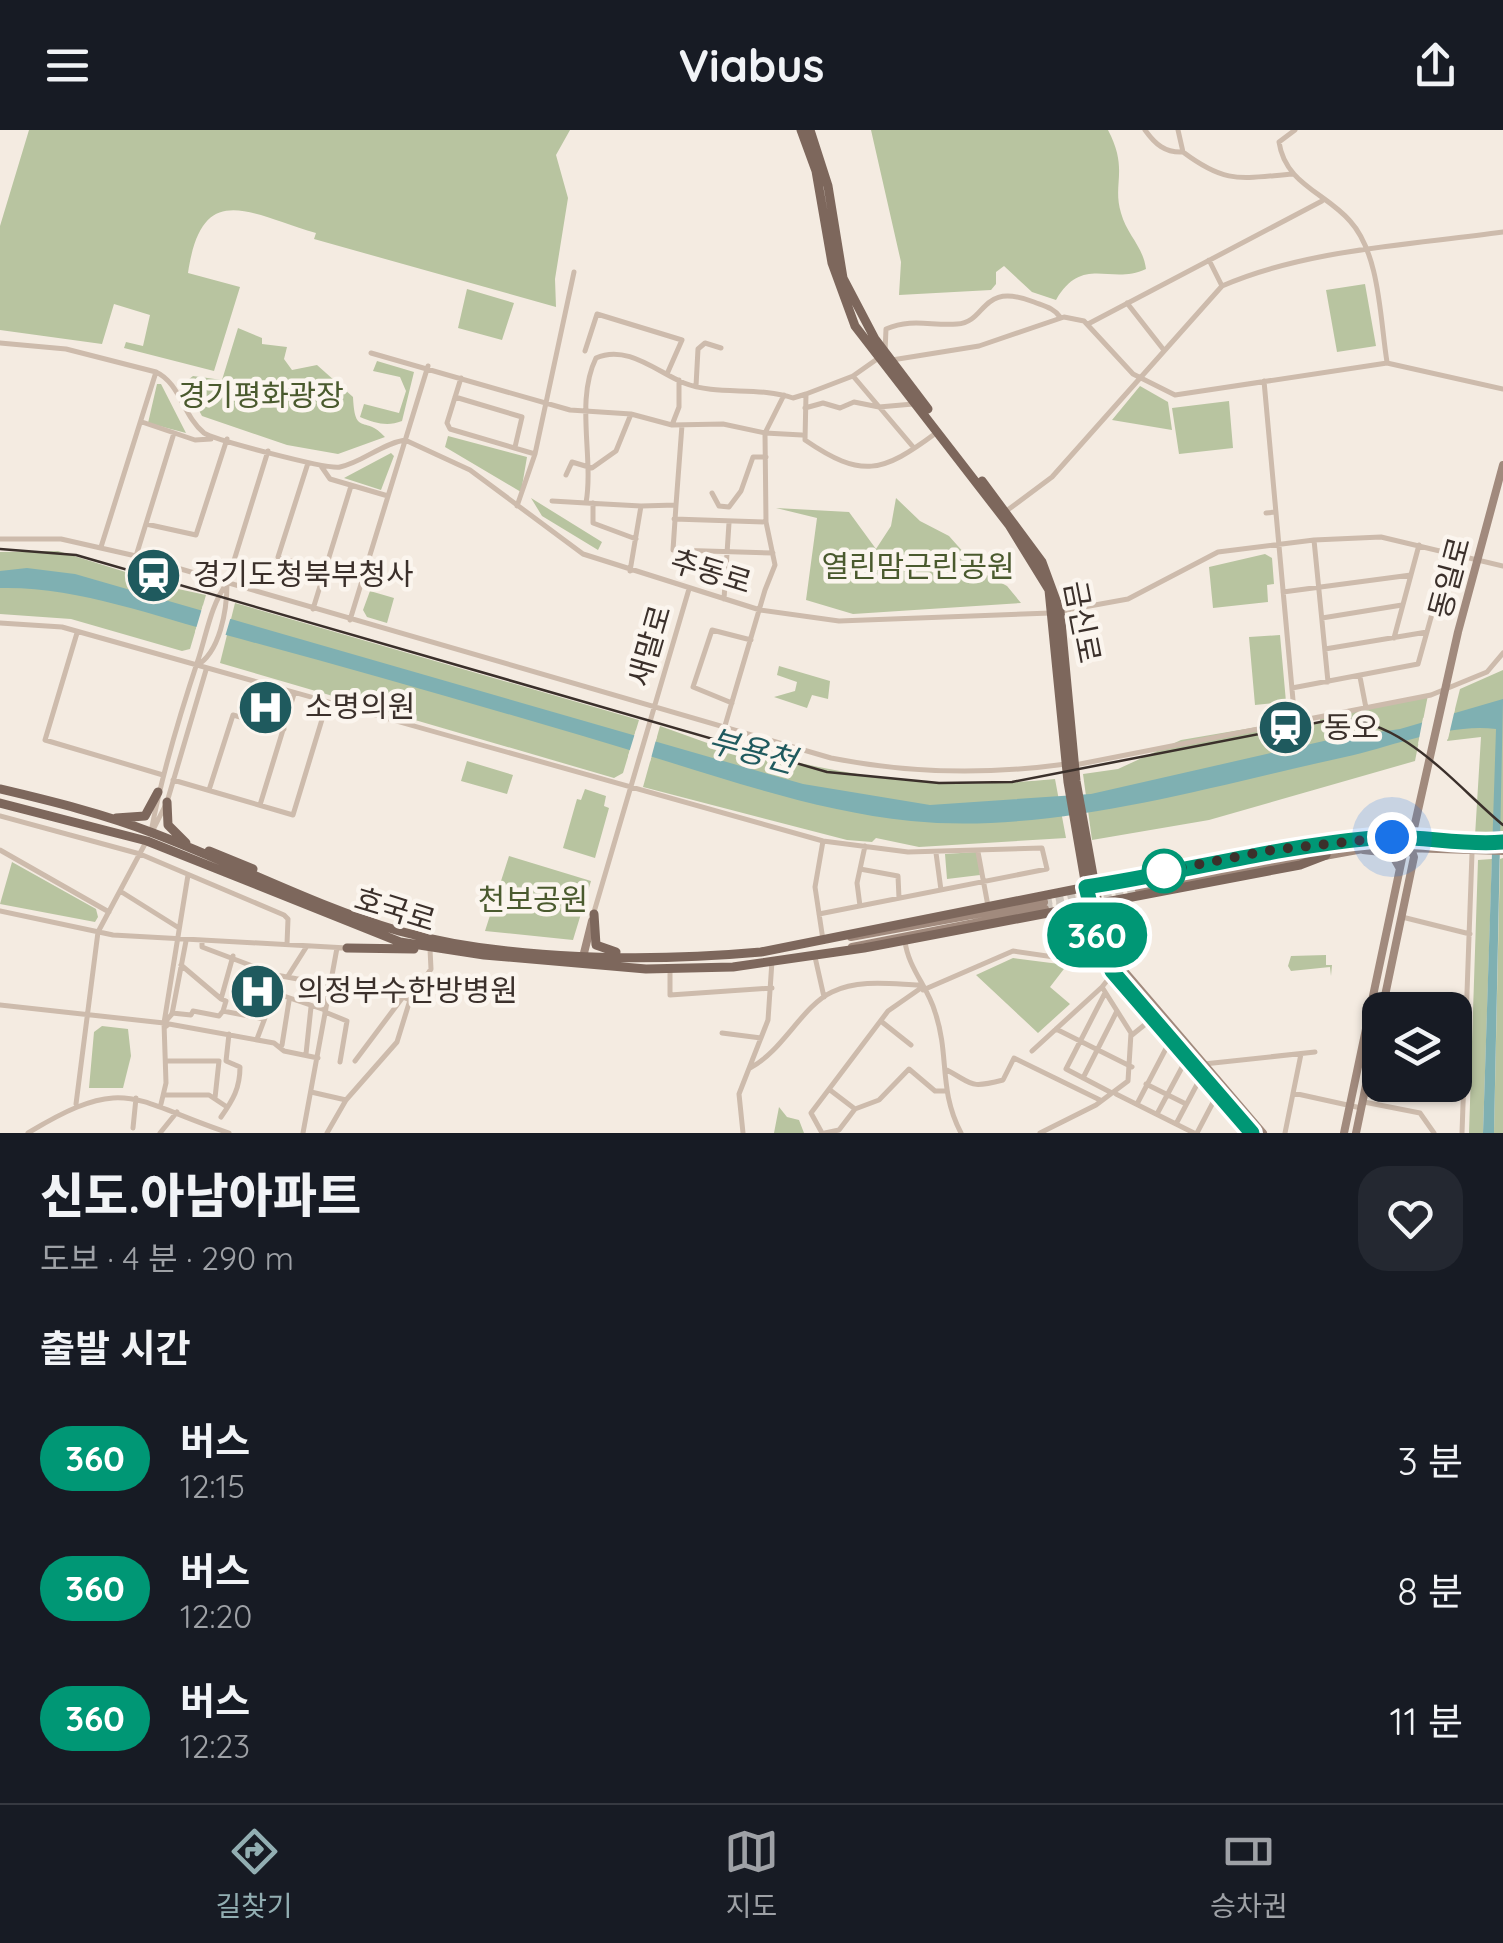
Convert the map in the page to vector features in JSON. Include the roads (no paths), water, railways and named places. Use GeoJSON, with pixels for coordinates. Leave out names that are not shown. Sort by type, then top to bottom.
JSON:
{"type":"FeatureCollection","features":[{"type":"Feature","properties":{"kind":"main road","name":"금신로"},"geometry":{"type":"LineString","coordinates":[[802,130],[816,171],[836,278],[855,326],[885,356],[1004,513],[1045,583],[1056,612],[1079,841]]}},
{"type":"Feature","properties":{"kind":"main road","name":"금신로"},"geometry":{"type":"LineString","coordinates":[[810,130],[828,186],[843,278],[916,404],[1004,513]]}},
{"type":"Feature","properties":{"kind":"main road","name":"호국로"},"geometry":{"type":"LineString","coordinates":[[0,789],[112,819],[383,937],[430,949],[582,960],[760,952],[823,940],[905,941],[1046,906],[1056,892],[1138,886],[1303,864],[1324,850]]}},
{"type":"Feature","properties":{"kind":"main road"},"geometry":{"type":"LineString","coordinates":[[112,819],[145,816],[158,792]]}},
{"type":"Feature","properties":{"kind":"main road","name":"호국로"},"geometry":{"type":"LineString","coordinates":[[0,802],[192,849],[416,935],[670,970],[772,961],[814,953],[988,906],[1093,903],[1138,886],[1272,850],[1324,850]]}},
{"type":"Feature","properties":{"kind":"main road"},"geometry":{"type":"LineString","coordinates":[[167,802],[168,825],[192,849]]}},
{"type":"Feature","properties":{"kind":"main road"},"geometry":{"type":"LineString","coordinates":[[184,840],[246,866],[266,879]]}},
{"type":"Feature","properties":{"kind":"main road"},"geometry":{"type":"LineString","coordinates":[[1079,841],[1093,903]]}},
{"type":"Feature","properties":{"kind":"main road"},"geometry":{"type":"LineString","coordinates":[[1056,892],[1077,876],[1079,841]]}},
{"type":"Feature","properties":{"kind":"main road"},"geometry":{"type":"LineString","coordinates":[[1046,906],[1071,912],[1097,936]]}},
{"type":"Feature","properties":{"kind":"main road"},"geometry":{"type":"LineString","coordinates":[[594,914],[599,948],[653,958]]}},
{"type":"Feature","properties":{"kind":"main road"},"geometry":{"type":"LineString","coordinates":[[340,920],[359,934],[346,948]]}},
{"type":"Feature","properties":{"kind":"main road"},"geometry":{"type":"LineString","coordinates":[[346,948],[383,937],[416,935]]}},
{"type":"Feature","properties":{"kind":"main road"},"geometry":{"type":"LineString","coordinates":[[346,948],[430,949]]}},
{"type":"Feature","properties":{"kind":"street"},"geometry":{"type":"LineString","coordinates":[[1145,130],[1157,145],[1171,152],[1183,152],[1212,174],[1244,180],[1293,174]]}},
{"type":"Feature","properties":{"kind":"street"},"geometry":{"type":"LineString","coordinates":[[1178,130],[1183,152]]}},
{"type":"Feature","properties":{"kind":"street"},"geometry":{"type":"LineString","coordinates":[[1294,130],[1279,142],[1293,174],[1350,220],[1368,252],[1387,363]]}},
{"type":"Feature","properties":{"kind":"street"},"geometry":{"type":"LineString","coordinates":[[1284,174],[1288,164]]}},
{"type":"Feature","properties":{"kind":"street"},"geometry":{"type":"LineString","coordinates":[[1088,324],[1322,201]]}},
{"type":"Feature","properties":{"kind":"street"},"geometry":{"type":"LineString","coordinates":[[1004,513],[1052,477],[1222,286],[1250,274],[1503,232]]}},
{"type":"Feature","properties":{"kind":"street"},"geometry":{"type":"LineString","coordinates":[[1209,260],[1222,286]]}},
{"type":"Feature","properties":{"kind":"street"},"geometry":{"type":"LineString","coordinates":[[518,506],[534,454],[574,272]]}},
{"type":"Feature","properties":{"kind":"street"},"geometry":{"type":"LineString","coordinates":[[885,356],[886,329],[916,321],[958,324],[998,296],[1020,297],[1054,310],[1060,318]]}},
{"type":"Feature","properties":{"kind":"street"},"geometry":{"type":"LineString","coordinates":[[1127,303],[1163,349]]}},
{"type":"Feature","properties":{"kind":"street"},"geometry":{"type":"LineString","coordinates":[[585,351],[596,314],[682,340],[667,374]]}},
{"type":"Feature","properties":{"kind":"street"},"geometry":{"type":"LineString","coordinates":[[636,539],[593,523],[587,412],[593,364],[599,356],[634,358],[696,386],[806,394],[852,376],[885,356],[979,346],[1060,318],[1088,324],[1138,377],[1175,395],[1387,363],[1503,389]]}},
{"type":"Feature","properties":{"kind":"street"},"geometry":{"type":"LineString","coordinates":[[0,343],[66,349],[156,372],[170,384],[193,422],[214,438]]}},
{"type":"Feature","properties":{"kind":"street"},"geometry":{"type":"LineString","coordinates":[[696,386],[698,348],[704,344],[721,348]]}},
{"type":"Feature","properties":{"kind":"street"},"geometry":{"type":"LineString","coordinates":[[371,353],[587,412],[631,414],[672,425],[723,424],[802,435],[816,447],[861,468],[891,465],[938,432]]}},
{"type":"Feature","properties":{"kind":"street"},"geometry":{"type":"LineString","coordinates":[[350,620],[428,366]]}},
{"type":"Feature","properties":{"kind":"street"},"geometry":{"type":"LineString","coordinates":[[101,547],[156,372]]}},
{"type":"Feature","properties":{"kind":"street"},"geometry":{"type":"LineString","coordinates":[[852,376],[914,448]]}},
{"type":"Feature","properties":{"kind":"street"},"geometry":{"type":"LineString","coordinates":[[462,377],[447,423],[450,430],[534,454]]}},
{"type":"Feature","properties":{"kind":"street"},"geometry":{"type":"LineString","coordinates":[[672,425],[678,407],[679,380]]}},
{"type":"Feature","properties":{"kind":"street"},"geometry":{"type":"LineString","coordinates":[[1264,382],[1294,722]]}},
{"type":"Feature","properties":{"kind":"street"},"geometry":{"type":"LineString","coordinates":[[802,435],[806,394]]}},
{"type":"Feature","properties":{"kind":"street"},"geometry":{"type":"LineString","coordinates":[[724,728],[774,575],[766,522],[765,432],[784,395]]}},
{"type":"Feature","properties":{"kind":"street"},"geometry":{"type":"LineString","coordinates":[[455,397],[522,417],[514,448]]}},
{"type":"Feature","properties":{"kind":"street"},"geometry":{"type":"LineString","coordinates":[[805,408],[823,403],[840,408],[854,402],[879,407],[916,404]]}},
{"type":"Feature","properties":{"kind":"street"},"geometry":{"type":"LineString","coordinates":[[592,468],[616,452],[631,414]]}},
{"type":"Feature","properties":{"kind":"street"},"geometry":{"type":"LineString","coordinates":[[142,422],[195,440],[227,438],[321,466],[342,467],[405,440]]}},
{"type":"Feature","properties":{"kind":"street"},"geometry":{"type":"LineString","coordinates":[[682,424],[673,550],[773,553]]}},
{"type":"Feature","properties":{"kind":"street"},"geometry":{"type":"LineString","coordinates":[[136,556],[174,433]]}},
{"type":"Feature","properties":{"kind":"street"},"geometry":{"type":"LineString","coordinates":[[146,524],[196,535],[227,438]]}},
{"type":"Feature","properties":{"kind":"street","name":"추동로"},"geometry":{"type":"LineString","coordinates":[[405,440],[470,470],[562,542],[630,571],[760,610],[807,619],[863,622],[1056,612],[1128,598],[1218,552],[1314,540],[1372,536],[1503,566]]}},
{"type":"Feature","properties":{"kind":"street"},"geometry":{"type":"LineString","coordinates":[[195,667],[211,655],[227,601],[227,584],[268,451]]}},
{"type":"Feature","properties":{"kind":"street"},"geometry":{"type":"LineString","coordinates":[[712,492],[719,506],[728,506],[741,491],[752,457],[766,458]]}},
{"type":"Feature","properties":{"kind":"street"},"geometry":{"type":"LineString","coordinates":[[566,475],[572,462],[592,468]]}},
{"type":"Feature","properties":{"kind":"street"},"geometry":{"type":"LineString","coordinates":[[308,463],[278,558],[324,572]]}},
{"type":"Feature","properties":{"kind":"street","name":"동일로"},"geometry":{"type":"LineString","coordinates":[[1411,843],[1444,690],[1503,465]]}},
{"type":"Feature","properties":{"kind":"street"},"geometry":{"type":"LineString","coordinates":[[321,466],[324,476],[388,496]]}},
{"type":"Feature","properties":{"kind":"street"},"geometry":{"type":"LineString","coordinates":[[312,609],[351,486]]}},
{"type":"Feature","properties":{"kind":"street"},"geometry":{"type":"LineString","coordinates":[[552,501],[676,506]]}},
{"type":"Feature","properties":{"kind":"street"},"geometry":{"type":"LineString","coordinates":[[630,571],[641,506]]}},
{"type":"Feature","properties":{"kind":"street"},"geometry":{"type":"LineString","coordinates":[[1266,513],[1276,512]]}},
{"type":"Feature","properties":{"kind":"street"},"geometry":{"type":"LineString","coordinates":[[674,519],[766,522]]}},
{"type":"Feature","properties":{"kind":"street"},"geometry":{"type":"LineString","coordinates":[[724,599],[729,522]]}},
{"type":"Feature","properties":{"kind":"street"},"geometry":{"type":"LineString","coordinates":[[0,538],[39,537],[136,556],[831,758],[907,772],[1014,772],[1366,708],[1444,690],[1487,672],[1503,652]]}},
{"type":"Feature","properties":{"kind":"street"},"geometry":{"type":"LineString","coordinates":[[1314,540],[1328,682]]}},
{"type":"Feature","properties":{"kind":"street"},"geometry":{"type":"LineString","coordinates":[[1218,544],[1218,552]]}},
{"type":"Feature","properties":{"kind":"street"},"geometry":{"type":"LineString","coordinates":[[1394,638],[1419,545]]}},
{"type":"Feature","properties":{"kind":"street"},"geometry":{"type":"LineString","coordinates":[[1292,688],[1418,664],[1450,553]]}},
{"type":"Feature","properties":{"kind":"street"},"geometry":{"type":"LineString","coordinates":[[1283,592],[1411,575]]}},
{"type":"Feature","properties":{"kind":"street"},"geometry":{"type":"LineString","coordinates":[[149,836],[195,667],[217,598],[227,584]]}},
{"type":"Feature","properties":{"kind":"street","name":"새말로"},"geometry":{"type":"LineString","coordinates":[[632,786],[690,589]]}},
{"type":"Feature","properties":{"kind":"street"},"geometry":{"type":"LineString","coordinates":[[1322,618],[1403,604]]}},
{"type":"Feature","properties":{"kind":"street"},"geometry":{"type":"LineString","coordinates":[[0,623],[48,624],[822,841],[936,853],[1042,848],[1047,869],[819,914]]}},
{"type":"Feature","properties":{"kind":"street"},"geometry":{"type":"LineString","coordinates":[[732,703],[693,688],[712,630],[750,640]]}},
{"type":"Feature","properties":{"kind":"street"},"geometry":{"type":"LineString","coordinates":[[1324,649],[1427,632]]}},
{"type":"Feature","properties":{"kind":"street"},"geometry":{"type":"LineString","coordinates":[[76,633],[46,740],[163,775]]}},
{"type":"Feature","properties":{"kind":"street"},"geometry":{"type":"LineString","coordinates":[[76,1104],[98,932],[167,802],[206,670]]}},
{"type":"Feature","properties":{"kind":"street"},"geometry":{"type":"LineString","coordinates":[[1360,676],[1366,708]]}},
{"type":"Feature","properties":{"kind":"street"},"geometry":{"type":"LineString","coordinates":[[260,805],[294,694]]}},
{"type":"Feature","properties":{"kind":"street"},"geometry":{"type":"LineString","coordinates":[[174,780],[293,815],[327,703]]}},
{"type":"Feature","properties":{"kind":"street"},"geometry":{"type":"LineString","coordinates":[[210,790],[233,715],[284,729]]}},
{"type":"Feature","properties":{"kind":"street"},"geometry":{"type":"LineString","coordinates":[[582,960],[632,786]]}},
{"type":"Feature","properties":{"kind":"street"},"geometry":{"type":"LineString","coordinates":[[0,816],[140,854],[286,917],[286,945]]}},
{"type":"Feature","properties":{"kind":"street","name":"호국로"},"geometry":{"type":"LineString","coordinates":[[1324,850],[1383,837],[1475,850]]}},
{"type":"Feature","properties":{"kind":"street"},"geometry":{"type":"LineString","coordinates":[[822,841],[815,886],[823,940]]}},
{"type":"Feature","properties":{"kind":"street"},"geometry":{"type":"LineString","coordinates":[[1475,850],[1503,842]]}},
{"type":"Feature","properties":{"kind":"street"},"geometry":{"type":"LineString","coordinates":[[1344,1133],[1403,854],[1411,843]]}},
{"type":"Feature","properties":{"kind":"street"},"geometry":{"type":"LineString","coordinates":[[1386,992],[1414,856],[1411,843]]}},
{"type":"Feature","properties":{"kind":"street","name":"호국로"},"geometry":{"type":"LineString","coordinates":[[1324,850],[1411,843]]}},
{"type":"Feature","properties":{"kind":"street"},"geometry":{"type":"LineString","coordinates":[[860,906],[860,869],[865,846]]}},
{"type":"Feature","properties":{"kind":"street"},"geometry":{"type":"LineString","coordinates":[[0,850],[109,912]]}},
{"type":"Feature","properties":{"kind":"street"},"geometry":{"type":"LineString","coordinates":[[1359,850],[1388,852],[1397,858],[1394,895]]}},
{"type":"Feature","properties":{"kind":"street"},"geometry":{"type":"LineString","coordinates":[[1475,850],[1503,851]]}},
{"type":"Feature","properties":{"kind":"street"},"geometry":{"type":"LineString","coordinates":[[1468,992],[1475,850]]}},
{"type":"Feature","properties":{"kind":"street"},"geometry":{"type":"LineString","coordinates":[[978,852],[988,906]]}},
{"type":"Feature","properties":{"kind":"street"},"geometry":{"type":"LineString","coordinates":[[936,853],[941,890]]}},
{"type":"Feature","properties":{"kind":"street"},"geometry":{"type":"LineString","coordinates":[[860,869],[898,876],[899,898]]}},
{"type":"Feature","properties":{"kind":"street"},"geometry":{"type":"LineString","coordinates":[[164,1025],[172,1013],[181,965],[179,928],[188,875]]}},
{"type":"Feature","properties":{"kind":"street"},"geometry":{"type":"LineString","coordinates":[[120,891],[179,928]]}},
{"type":"Feature","properties":{"kind":"street"},"geometry":{"type":"LineString","coordinates":[[1093,903],[1097,936],[1112,969],[1252,1133]]}},
{"type":"Feature","properties":{"kind":"street"},"geometry":{"type":"LineString","coordinates":[[1093,903],[1120,966],[1263,1133]]}},
{"type":"Feature","properties":{"kind":"street","name":"호국로"},"geometry":{"type":"LineString","coordinates":[[850,942],[1046,906]]}},
{"type":"Feature","properties":{"kind":"street"},"geometry":{"type":"LineString","coordinates":[[0,911],[98,932],[346,948],[330,986],[303,1133]]}},
{"type":"Feature","properties":{"kind":"street"},"geometry":{"type":"LineString","coordinates":[[1402,917],[1470,934]]}},
{"type":"Feature","properties":{"kind":"street"},"geometry":{"type":"LineString","coordinates":[[160,1104],[166,1062],[164,1025],[182,940]]}},
{"type":"Feature","properties":{"kind":"street"},"geometry":{"type":"LineString","coordinates":[[202,940],[202,947],[276,975],[330,986]]}},
{"type":"Feature","properties":{"kind":"street"},"geometry":{"type":"LineString","coordinates":[[905,941],[921,988],[935,1010],[947,1106],[960,1133]]}},
{"type":"Feature","properties":{"kind":"street"},"geometry":{"type":"LineString","coordinates":[[288,976],[307,946]]}},
{"type":"Feature","properties":{"kind":"street"},"geometry":{"type":"LineString","coordinates":[[327,1133],[346,1100],[398,1042],[410,1000],[428,977],[430,949]]}},
{"type":"Feature","properties":{"kind":"street"},"geometry":{"type":"LineString","coordinates":[[946,1091],[936,1091],[908,1069],[879,1100],[855,1109],[840,1130],[823,1133],[811,1113],[893,1005],[921,988],[1013,951],[1112,969]]}},
{"type":"Feature","properties":{"kind":"street"},"geometry":{"type":"LineString","coordinates":[[814,953],[824,997]]}},
{"type":"Feature","properties":{"kind":"street"},"geometry":{"type":"LineString","coordinates":[[221,999],[234,956]]}},
{"type":"Feature","properties":{"kind":"street"},"geometry":{"type":"LineString","coordinates":[[743,1133],[738,1102],[761,1038],[772,988],[772,961]]}},
{"type":"Feature","properties":{"kind":"street"},"geometry":{"type":"LineString","coordinates":[[172,1013],[191,1015],[193,1011],[219,1016],[226,1000],[181,965]]}},
{"type":"Feature","properties":{"kind":"street"},"geometry":{"type":"LineString","coordinates":[[1112,969],[1066,1069],[1195,1133],[1218,1094]]}},
{"type":"Feature","properties":{"kind":"street"},"geometry":{"type":"LineString","coordinates":[[670,970],[670,994],[772,988]]}},
{"type":"Feature","properties":{"kind":"street"},"geometry":{"type":"LineString","coordinates":[[257,1040],[276,975]]}},
{"type":"Feature","properties":{"kind":"street"},"geometry":{"type":"LineString","coordinates":[[750,1068],[766,1059],[824,997],[873,982],[921,988]]}},
{"type":"Feature","properties":{"kind":"street"},"geometry":{"type":"LineString","coordinates":[[1040,1133],[1055,1130],[1061,1122],[1128,1081],[1132,1067],[1131,1037],[1104,990]]}},
{"type":"Feature","properties":{"kind":"street"},"geometry":{"type":"LineString","coordinates":[[1032,1051],[1104,990]]}},
{"type":"Feature","properties":{"kind":"street"},"geometry":{"type":"LineString","coordinates":[[275,993],[347,1021],[340,1062]]}},
{"type":"Feature","properties":{"kind":"street"},"geometry":{"type":"LineString","coordinates":[[355,1061],[402,997],[410,1000]]}},
{"type":"Feature","properties":{"kind":"street"},"geometry":{"type":"LineString","coordinates":[[289,1001],[284,1051],[318,1058]]}},
{"type":"Feature","properties":{"kind":"street"},"geometry":{"type":"LineString","coordinates":[[0,1004],[169,1024],[282,1045]]}},
{"type":"Feature","properties":{"kind":"street"},"geometry":{"type":"LineString","coordinates":[[306,1054],[311,1007]]}},
{"type":"Feature","properties":{"kind":"street"},"geometry":{"type":"LineString","coordinates":[[1083,1078],[1118,1011]]}},
{"type":"Feature","properties":{"kind":"street"},"geometry":{"type":"LineString","coordinates":[[223,1012],[264,1019]]}},
{"type":"Feature","properties":{"kind":"street"},"geometry":{"type":"LineString","coordinates":[[1131,1037],[1153,1018]]}},
{"type":"Feature","properties":{"kind":"street"},"geometry":{"type":"LineString","coordinates":[[882,1022],[911,1045]]}},
{"type":"Feature","properties":{"kind":"street"},"geometry":{"type":"LineString","coordinates":[[1056,1029],[1132,1067]]}},
{"type":"Feature","properties":{"kind":"street"},"geometry":{"type":"LineString","coordinates":[[722,1033],[761,1038]]}},
{"type":"Feature","properties":{"kind":"street"},"geometry":{"type":"LineString","coordinates":[[222,1117],[237,1095],[240,1075],[240,1067],[226,1061],[229,1034]]}},
{"type":"Feature","properties":{"kind":"street"},"geometry":{"type":"LineString","coordinates":[[1137,1104],[1171,1038]]}},
{"type":"Feature","properties":{"kind":"street"},"geometry":{"type":"LineString","coordinates":[[1204,1064],[1315,1052]]}},
{"type":"Feature","properties":{"kind":"street"},"geometry":{"type":"LineString","coordinates":[[1285,1133],[1301,1054]]}},
{"type":"Feature","properties":{"kind":"street"},"geometry":{"type":"LineString","coordinates":[[945,1069],[966,1084],[981,1087],[1003,1080],[1014,1058],[1100,1100]]}},
{"type":"Feature","properties":{"kind":"street"},"geometry":{"type":"LineString","coordinates":[[1157,1114],[1188,1058]]}},
{"type":"Feature","properties":{"kind":"street"},"geometry":{"type":"LineString","coordinates":[[166,1062],[219,1060],[215,1098]]}},
{"type":"Feature","properties":{"kind":"street"},"geometry":{"type":"LineString","coordinates":[[1176,1124],[1202,1076]]}},
{"type":"Feature","properties":{"kind":"street"},"geometry":{"type":"LineString","coordinates":[[1146,1084],[1186,1104]]}},
{"type":"Feature","properties":{"kind":"street"},"geometry":{"type":"LineString","coordinates":[[830,1090],[855,1109]]}},
{"type":"Feature","properties":{"kind":"street"},"geometry":{"type":"LineString","coordinates":[[311,1092],[346,1100]]}},
{"type":"Feature","properties":{"kind":"street"},"geometry":{"type":"LineString","coordinates":[[1293,1093],[1350,1105],[1420,1112],[1434,1133]]}},
{"type":"Feature","properties":{"kind":"street"},"geometry":{"type":"LineString","coordinates":[[164,1095],[215,1098],[228,1108]]}},
{"type":"Feature","properties":{"kind":"street"},"geometry":{"type":"LineString","coordinates":[[133,1128],[136,1098]]}},
{"type":"Feature","properties":{"kind":"street"},"geometry":{"type":"LineString","coordinates":[[28,1133],[76,1104],[136,1098],[229,1133]]}},
{"type":"Feature","properties":{"kind":"street"},"geometry":{"type":"LineString","coordinates":[[1462,1133],[1463,1102]]}},
{"type":"Feature","properties":{"kind":"street"},"geometry":{"type":"LineString","coordinates":[[1356,1133],[1362,1104]]}},
{"type":"Feature","properties":{"kind":"street"},"geometry":{"type":"LineString","coordinates":[[160,1133],[177,1112]]}},
{"type":"Feature","properties":{"kind":"street"},"geometry":{"type":"LineString","coordinates":[[1061,1122],[1065,1133]]}},
{"type":"Feature","properties":{"kind":"water"},"geometry":{"type":"Polygon","coordinates":[[[27,568],[75,574],[803,784],[930,805],[1091,794],[1337,738],[1400,729],[1503,699],[1494,1133],[1483,1133],[1496,729],[1458,729],[1184,794],[1074,815],[964,824],[911,821],[782,796],[496,710],[114,604],[57,592],[0,588],[0,571],[27,568]]]}},
{"type":"Feature","properties":{"kind":"tunnel"},"geometry":{"type":"LineString","coordinates":[[1044,902],[1137,883]]}},
{"type":"Feature","properties":{"kind":"tunnel"},"geometry":{"type":"LineString","coordinates":[[1045,909],[1139,890]]}},
{"type":"Feature","properties":{"kind":"tram line"},"geometry":{"type":"LineString","coordinates":[[0,549],[76,555],[827,772],[939,783],[1012,782],[1336,719],[1360,721],[1383,729],[1426,756],[1503,825]]}},
{"type":"Feature","properties":{"kind":"place","name":"경기도청북부청사"},"geometry":{"type":"Point","coordinates":[154,575]}},
{"type":"Feature","properties":{"kind":"place","name":"소명의원"},"geometry":{"type":"Point","coordinates":[266,707]}},
{"type":"Feature","properties":{"kind":"place","name":"동오"},"geometry":{"type":"Point","coordinates":[1285,728]}},
{"type":"Feature","properties":{"kind":"place","name":"의정부수한방병원"},"geometry":{"type":"Point","coordinates":[258,991]}},
{"type":"Feature","properties":{"kind":"park label","name":"경기평화광장"},"geometry":{"type":"Point","coordinates":[261,396]}},
{"type":"Feature","properties":{"kind":"park label","name":"열린맘근린공원"},"geometry":{"type":"Point","coordinates":[918,567]}},
{"type":"Feature","properties":{"kind":"park label","name":"천보공원"},"geometry":{"type":"Point","coordinates":[533,900]}},
{"type":"Feature","properties":{"kind":"water label","name":"부용천"},"geometry":{"type":"Point","coordinates":[752,751]}}]}
